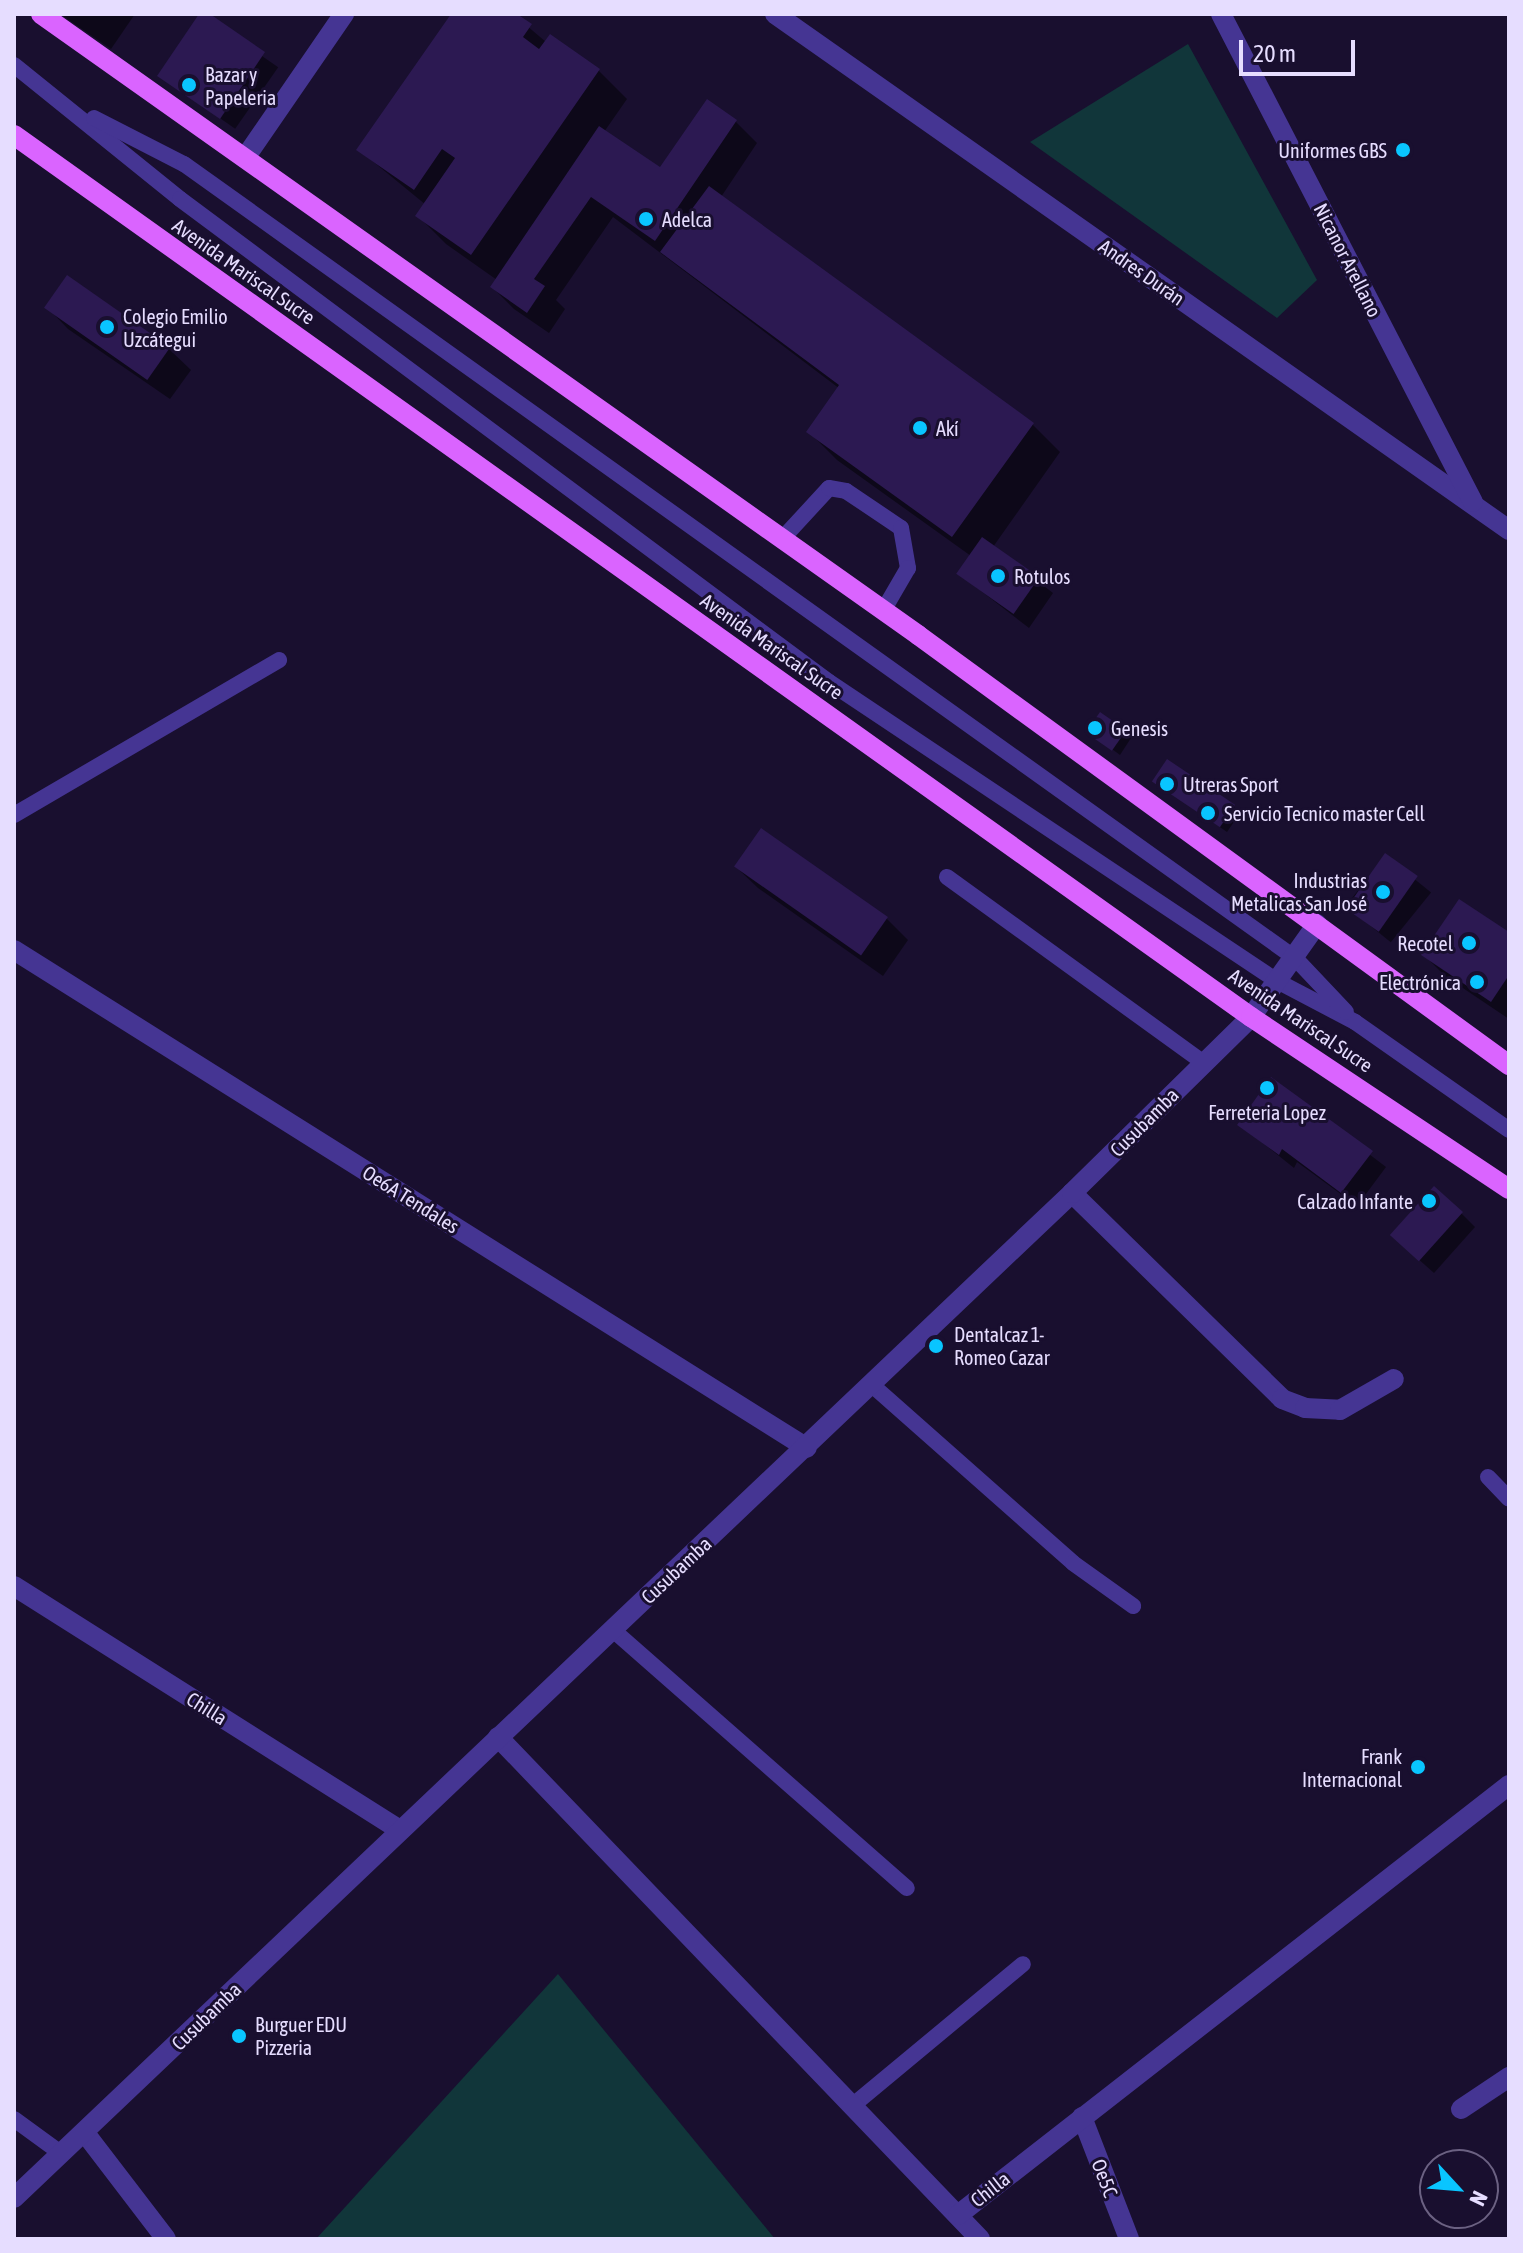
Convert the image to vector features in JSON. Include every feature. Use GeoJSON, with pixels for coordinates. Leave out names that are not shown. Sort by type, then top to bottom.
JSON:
{"type":"FeatureCollection","features":[{"type":"Feature","properties":{"kind":"main road"},"geometry":{"type":"LineString","coordinates":[[41,14],[883,611],[1509,1065]]}},
{"type":"Feature","properties":{"kind":"main road","name":"Avenida Mariscal Sucre"},"geometry":{"type":"LineString","coordinates":[[14,135],[1251,1017],[1509,1189]]}},
{"type":"Feature","properties":{"kind":"street"},"geometry":{"type":"LineString","coordinates":[[245,158],[344,14]]}},
{"type":"Feature","properties":{"kind":"street","name":"Andres Durán"},"geometry":{"type":"LineString","coordinates":[[775,14],[1509,530]]}},
{"type":"Feature","properties":{"kind":"street","name":"Nicanor Arellano"},"geometry":{"type":"LineString","coordinates":[[1221,14],[1475,505]]}},
{"type":"Feature","properties":{"kind":"street","name":"Cusubamba"},"geometry":{"type":"LineString","coordinates":[[14,2198],[1072,1193],[1251,1017],[1317,924]]}},
{"type":"Feature","properties":{"kind":"street","name":"Oe6A Tendales"},"geometry":{"type":"LineString","coordinates":[[14,950],[807,1448]]}},
{"type":"Feature","properties":{"kind":"street"},"geometry":{"type":"LineString","coordinates":[[1072,1193],[1282,1399],[1305,1408],[1340,1410],[1394,1379]]}},
{"type":"Feature","properties":{"kind":"street","name":"Chilla"},"geometry":{"type":"LineString","coordinates":[[14,1586],[400,1830]]}},
{"type":"Feature","properties":{"kind":"street","name":"Chilla"},"geometry":{"type":"LineString","coordinates":[[498,1737],[958,2215],[1509,1785]]}},
{"type":"Feature","properties":{"kind":"street"},"geometry":{"type":"LineString","coordinates":[[1461,2109],[1509,2077]]}},
{"type":"Feature","properties":{"kind":"street","name":"Oe5C"},"geometry":{"type":"LineString","coordinates":[[1082,2117],[1129,2239]]}},
{"type":"Feature","properties":{"kind":"street"},"geometry":{"type":"LineString","coordinates":[[85,2133],[166,2239]]}},
{"type":"Feature","properties":{"kind":"street"},"geometry":{"type":"LineString","coordinates":[[958,2215],[980,2239]]}},
{"type":"Feature","properties":{"kind":"lane"},"geometry":{"type":"LineString","coordinates":[[14,65],[69,104],[180,199],[829,682],[1277,981],[1355,1022],[1509,1130]]}},
{"type":"Feature","properties":{"kind":"lane"},"geometry":{"type":"LineString","coordinates":[[69,104],[184,164],[1295,958],[1355,1022]]}},
{"type":"Feature","properties":{"kind":"lane"},"geometry":{"type":"LineString","coordinates":[[782,539],[829,488],[846,491],[901,528],[908,568],[883,611]]}},
{"type":"Feature","properties":{"kind":"lane"},"geometry":{"type":"LineString","coordinates":[[14,815],[279,660]]}},
{"type":"Feature","properties":{"kind":"lane"},"geometry":{"type":"LineString","coordinates":[[947,877],[1204,1063]]}},
{"type":"Feature","properties":{"kind":"lane"},"geometry":{"type":"LineString","coordinates":[[872,1385],[1073,1563],[1133,1606]]}},
{"type":"Feature","properties":{"kind":"lane"},"geometry":{"type":"LineString","coordinates":[[1488,1477],[1509,1499]]}},
{"type":"Feature","properties":{"kind":"lane"},"geometry":{"type":"LineString","coordinates":[[613,1630],[907,1888]]}},
{"type":"Feature","properties":{"kind":"lane"},"geometry":{"type":"LineString","coordinates":[[852,2106],[1023,1964]]}},
{"type":"Feature","properties":{"kind":"lane"},"geometry":{"type":"LineString","coordinates":[[14,2119],[62,2154]]}},
{"type":"Feature","properties":{"kind":"green space"},"geometry":{"type":"Polygon","coordinates":[[[1188,44],[1317,280],[1277,318],[1030,142],[1188,44]]]}},
{"type":"Feature","properties":{"kind":"green space"},"geometry":{"type":"Polygon","coordinates":[[[558,1974],[775,2239],[316,2239],[558,1974]]]}},
{"type":"Feature","properties":{"kind":"building"},"geometry":{"type":"Polygon","coordinates":[[[199,14],[210,14],[265,52],[220,119],[157,76],[199,14]]]}},
{"type":"Feature","properties":{"kind":"building"},"geometry":{"type":"Polygon","coordinates":[[[451,14],[517,14],[532,24],[523,37],[539,49],[550,34],[600,69],[471,255],[415,216],[455,158],[442,149],[414,190],[356,150],[451,14]]]}},
{"type":"Feature","properties":{"kind":"building","name":"Adelca"},"geometry":{"type":"Polygon","coordinates":[[[707,99],[737,120],[655,241],[591,197],[534,279],[545,286],[527,313],[490,287],[599,126],[660,167],[707,99]]]}},
{"type":"Feature","properties":{"kind":"building"},"geometry":{"type":"Polygon","coordinates":[[[709,186],[1034,423],[952,537],[806,432],[839,385],[660,252],[709,186]]]}},
{"type":"Feature","properties":{"kind":"building","name":"Colegio Emilio Uzcátegui"},"geometry":{"type":"Polygon","coordinates":[[[67,275],[170,347],[147,380],[44,308],[67,275]]]}},
{"type":"Feature","properties":{"kind":"building","name":"Rotulos"},"geometry":{"type":"Polygon","coordinates":[[[982,537],[1039,577],[1014,614],[956,574],[982,537]]]}},
{"type":"Feature","properties":{"kind":"building"},"geometry":{"type":"Polygon","coordinates":[[[1100,712],[1126,730],[1112,751],[1086,732],[1100,712]]]}},
{"type":"Feature","properties":{"kind":"building"},"geometry":{"type":"Polygon","coordinates":[[[1167,759],[1235,805],[1220,827],[1152,781],[1167,759]]]}},
{"type":"Feature","properties":{"kind":"building"},"geometry":{"type":"Polygon","coordinates":[[[761,828],[888,917],[861,955],[734,867],[761,828]]]}},
{"type":"Feature","properties":{"kind":"building","name":"Industrias Metalicas San José"},"geometry":{"type":"Polygon","coordinates":[[[1385,853],[1418,876],[1379,932],[1346,909],[1385,853]]]}},
{"type":"Feature","properties":{"kind":"building","name":"Recotel"},"geometry":{"type":"Polygon","coordinates":[[[1459,899],[1509,932],[1509,975],[1491,1002],[1421,955],[1459,899]]]}},
{"type":"Feature","properties":{"kind":"building"},"geometry":{"type":"Polygon","coordinates":[[[1271,1077],[1373,1151],[1341,1193],[1282,1149],[1279,1155],[1237,1125],[1271,1077]]]}},
{"type":"Feature","properties":{"kind":"building"},"geometry":{"type":"Polygon","coordinates":[[[1434,1186],[1463,1212],[1419,1261],[1390,1235],[1434,1186]]]}},
{"type":"Feature","properties":{"kind":"place","name":"Bazar y Papeleria"},"geometry":{"type":"Point","coordinates":[189,85]}},
{"type":"Feature","properties":{"kind":"place","name":"Uniformes GBS"},"geometry":{"type":"Point","coordinates":[1403,150]}},
{"type":"Feature","properties":{"kind":"place","name":"Adelca"},"geometry":{"type":"Point","coordinates":[646,219]}},
{"type":"Feature","properties":{"kind":"place","name":"Colegio Emilio Uzcátegui"},"geometry":{"type":"Point","coordinates":[107,327]}},
{"type":"Feature","properties":{"kind":"place","name":"Akí"},"geometry":{"type":"Point","coordinates":[920,428]}},
{"type":"Feature","properties":{"kind":"place","name":"Rotulos"},"geometry":{"type":"Point","coordinates":[998,576]}},
{"type":"Feature","properties":{"kind":"place","name":"Genesis"},"geometry":{"type":"Point","coordinates":[1095,728]}},
{"type":"Feature","properties":{"kind":"place","name":"Utreras Sport"},"geometry":{"type":"Point","coordinates":[1167,784]}},
{"type":"Feature","properties":{"kind":"place","name":"Servicio Tecnico master Cell"},"geometry":{"type":"Point","coordinates":[1208,813]}},
{"type":"Feature","properties":{"kind":"place","name":"Industrias Metalicas San José"},"geometry":{"type":"Point","coordinates":[1383,892]}},
{"type":"Feature","properties":{"kind":"place","name":"Recotel"},"geometry":{"type":"Point","coordinates":[1469,943]}},
{"type":"Feature","properties":{"kind":"place","name":"Electrónica"},"geometry":{"type":"Point","coordinates":[1477,982]}},
{"type":"Feature","properties":{"kind":"place","name":"Ferreteria Lopez"},"geometry":{"type":"Point","coordinates":[1267,1088]}},
{"type":"Feature","properties":{"kind":"place","name":"Calzado Infante"},"geometry":{"type":"Point","coordinates":[1429,1201]}},
{"type":"Feature","properties":{"kind":"place","name":"Dentalcaz 1- Romeo Cazar"},"geometry":{"type":"Point","coordinates":[936,1346]}},
{"type":"Feature","properties":{"kind":"place","name":"Frank Internacional"},"geometry":{"type":"Point","coordinates":[1418,1767]}},
{"type":"Feature","properties":{"kind":"place","name":"Burguer EDU Pizzeria"},"geometry":{"type":"Point","coordinates":[239,2036]}}]}
